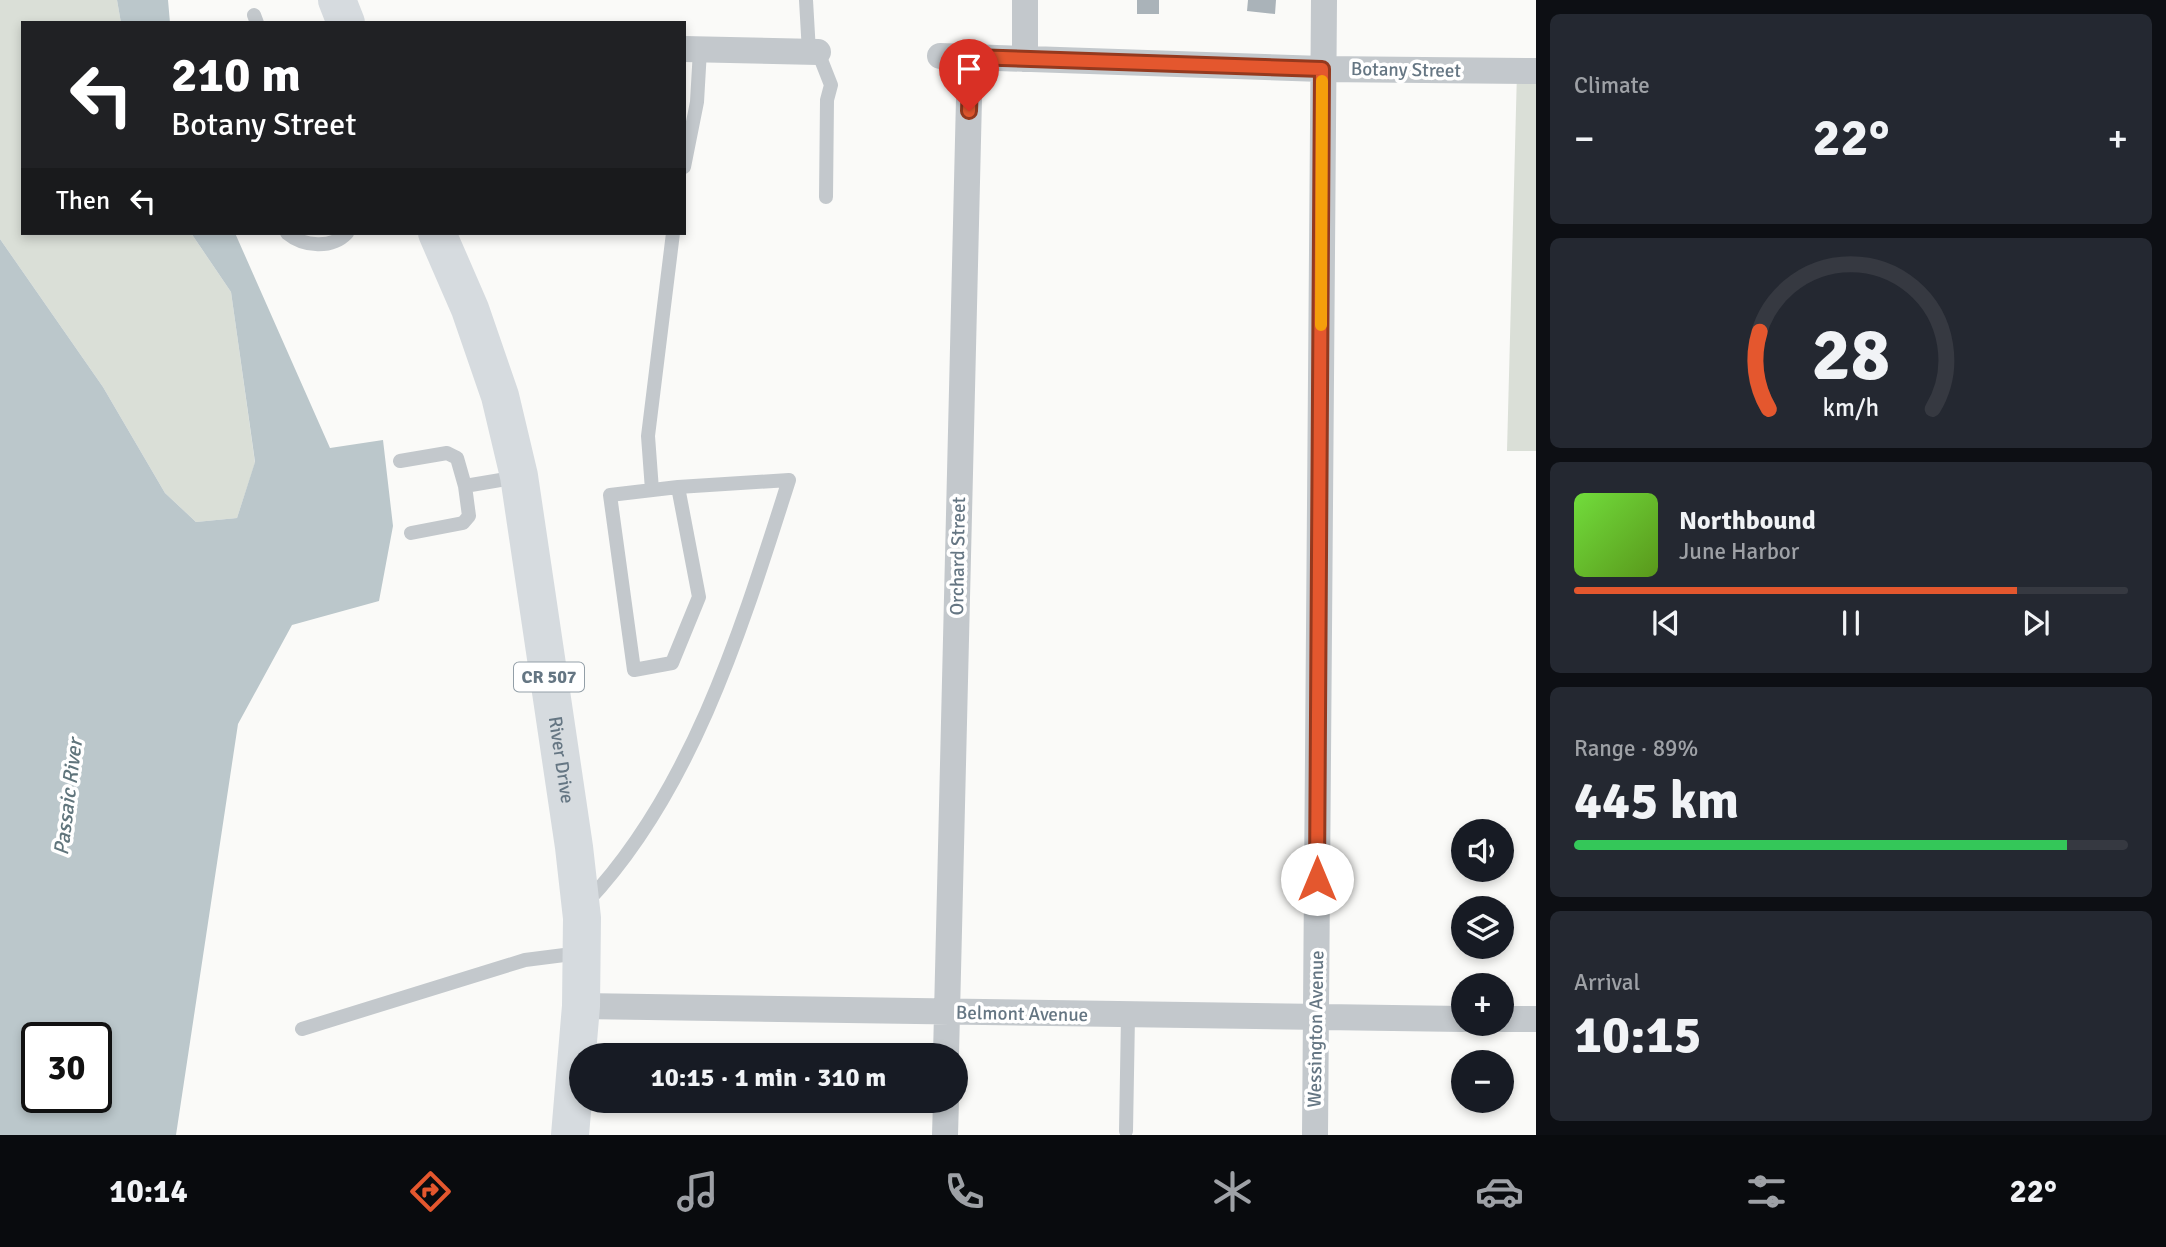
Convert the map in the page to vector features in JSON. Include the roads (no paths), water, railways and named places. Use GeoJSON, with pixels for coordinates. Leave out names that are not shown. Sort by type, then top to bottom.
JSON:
{"type":"FeatureCollection","features":[{"type":"Feature","properties":{"kind":"main road"},"geometry":{"type":"LineString","coordinates":[[337,0],[345,21]]}},
{"type":"Feature","properties":{"kind":"main road","name":"River Drive"},"geometry":{"type":"LineString","coordinates":[[438,235],[470,309],[500,397],[519,476],[581,909],[581,1006],[570,1135]]}},
{"type":"Feature","properties":{"kind":"street"},"geometry":{"type":"LineString","coordinates":[[1025,0],[1026,59]]}},
{"type":"Feature","properties":{"kind":"street","name":"Wessington Avenue"},"geometry":{"type":"LineString","coordinates":[[1315,1135],[1324,0]]}},
{"type":"Feature","properties":{"kind":"street"},"geometry":{"type":"LineString","coordinates":[[692,50],[814,52]]}},
{"type":"Feature","properties":{"kind":"street","name":"Botany Street"},"geometry":{"type":"LineString","coordinates":[[940,56],[1322,69],[1536,71]]}},
{"type":"Feature","properties":{"kind":"street","name":"Orchard Street"},"geometry":{"type":"LineString","coordinates":[[946,1043],[971,57]]}},
{"type":"Feature","properties":{"kind":"street","name":"Belmont Avenue"},"geometry":{"type":"LineString","coordinates":[[581,1006],[1451,1019]]}},
{"type":"Feature","properties":{"kind":"street"},"geometry":{"type":"LineString","coordinates":[[1514,1019],[1536,1019]]}},
{"type":"Feature","properties":{"kind":"street"},"geometry":{"type":"LineString","coordinates":[[945,1135],[946,1113]]}},
{"type":"Feature","properties":{"kind":"lane"},"geometry":{"type":"LineString","coordinates":[[806,0],[814,52],[831,85],[827,100],[825,197]]}},
{"type":"Feature","properties":{"kind":"lane"},"geometry":{"type":"LineString","coordinates":[[686,157],[697,102],[692,50]]}},
{"type":"Feature","properties":{"kind":"lane"},"geometry":{"type":"LineString","coordinates":[[290,235],[301,244],[319,246],[343,235]]}},
{"type":"Feature","properties":{"kind":"lane"},"geometry":{"type":"LineString","coordinates":[[652,490],[648,436],[673,235]]}},
{"type":"Feature","properties":{"kind":"lane"},"geometry":{"type":"LineString","coordinates":[[400,461],[447,453],[457,458],[465,486],[469,516],[463,523],[411,533]]}},
{"type":"Feature","properties":{"kind":"lane"},"geometry":{"type":"LineString","coordinates":[[465,486],[519,476]]}},
{"type":"Feature","properties":{"kind":"lane"},"geometry":{"type":"LineString","coordinates":[[581,909],[615,872],[691,749],[760,567],[789,480],[678,487],[610,495],[634,670],[672,663],[699,597],[678,487]]}},
{"type":"Feature","properties":{"kind":"lane"},"geometry":{"type":"LineString","coordinates":[[302,1029],[525,960],[581,953]]}},
{"type":"Feature","properties":{"kind":"lane"},"geometry":{"type":"LineString","coordinates":[[1126,1131],[1128,1016]]}},
{"type":"Feature","properties":{"kind":"water"},"geometry":{"type":"Polygon","coordinates":[[[117,0],[168,0],[170,21],[121,21],[117,0]]]}},
{"type":"Feature","properties":{"kind":"water","name":"Passaic River"},"geometry":{"type":"Polygon","coordinates":[[[192,235],[236,235],[330,448],[383,440],[393,526],[379,601],[292,625],[238,724],[176,1135],[0,1135],[0,239],[103,387],[165,493],[196,522],[237,518],[255,462],[231,292],[192,235]]]}}]}
